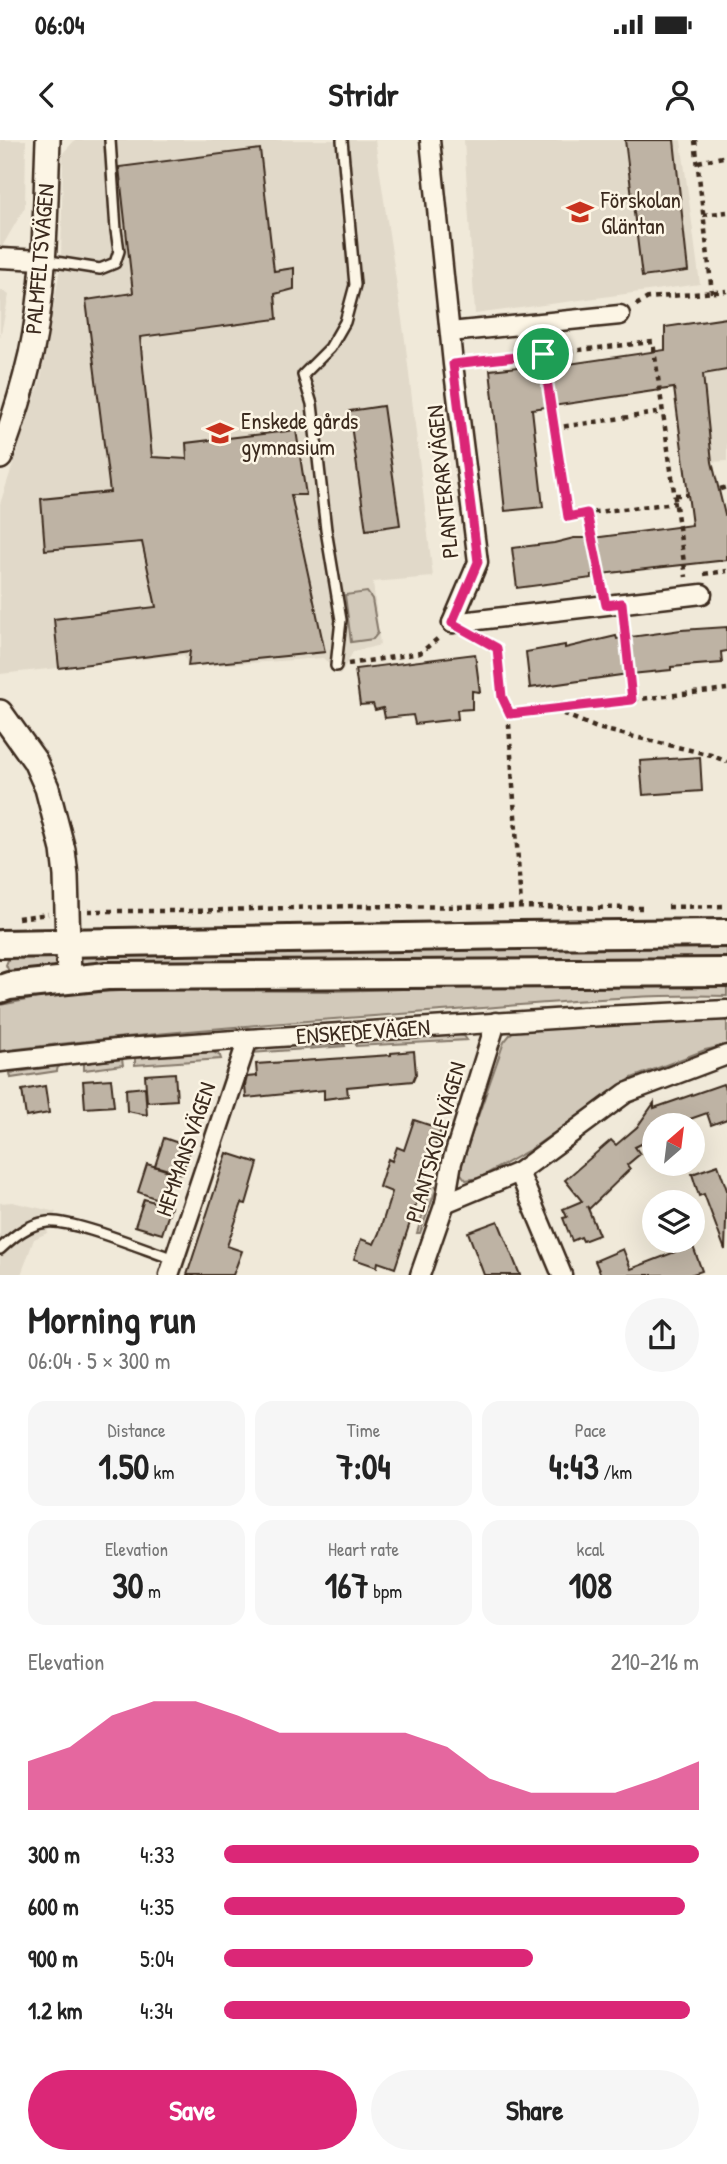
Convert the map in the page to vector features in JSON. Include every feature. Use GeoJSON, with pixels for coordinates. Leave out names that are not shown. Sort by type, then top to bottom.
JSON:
{"type":"FeatureCollection","features":[{"type":"Feature","properties":{"kind":"main road"},"geometry":{"type":"LineString","coordinates":[[0,944],[727,933]]}},
{"type":"Feature","properties":{"kind":"main road"},"geometry":{"type":"LineString","coordinates":[[0,989],[69,979],[184,974],[727,972]]}},
{"type":"Feature","properties":{"kind":"street","name":"PALMFELTSVÄGEN"},"geometry":{"type":"LineString","coordinates":[[0,457],[30,354],[38,307],[43,260],[48,140]]}},
{"type":"Feature","properties":{"kind":"street","name":"PLANTERARVÄGEN"},"geometry":{"type":"LineString","coordinates":[[430,140],[453,364],[478,562],[452,623]]}},
{"type":"Feature","properties":{"kind":"street"},"geometry":{"type":"LineString","coordinates":[[5,259],[43,260]]}},
{"type":"Feature","properties":{"kind":"street"},"geometry":{"type":"LineString","coordinates":[[450,332],[620,315]]}},
{"type":"Feature","properties":{"kind":"street"},"geometry":{"type":"LineString","coordinates":[[452,623],[695,594]]}},
{"type":"Feature","properties":{"kind":"street"},"geometry":{"type":"LineString","coordinates":[[0,712],[35,761],[47,788],[63,850],[68,911],[69,979]]}},
{"type":"Feature","properties":{"kind":"street","name":"ENSKEDEVÄGEN"},"geometry":{"type":"LineString","coordinates":[[0,1062],[127,1048],[248,1039],[727,1010]]}},
{"type":"Feature","properties":{"kind":"street","name":"PLANTSKOLEVÄGEN"},"geometry":{"type":"LineString","coordinates":[[420,1275],[444,1203],[452,1162],[496,1022]]}},
{"type":"Feature","properties":{"kind":"street","name":"HEMMANSVÄGEN"},"geometry":{"type":"LineString","coordinates":[[172,1267],[248,1039]]}},
{"type":"Feature","properties":{"kind":"street"},"geometry":{"type":"LineString","coordinates":[[444,1203],[519,1172],[626,1093],[727,1055]]}},
{"type":"Feature","properties":{"kind":"street"},"geometry":{"type":"LineString","coordinates":[[519,1172],[562,1275]]}},
{"type":"Feature","properties":{"kind":"lane"},"geometry":{"type":"LineString","coordinates":[[43,260],[100,269],[115,263],[119,251],[110,140]]}},
{"type":"Feature","properties":{"kind":"lane"},"geometry":{"type":"LineString","coordinates":[[336,666],[341,620],[326,530],[312,404],[303,375],[330,348],[345,322],[355,285],[342,140]]}},
{"type":"Feature","properties":{"kind":"lane"},"geometry":{"type":"LineString","coordinates":[[0,1250],[18,1233],[46,1222],[70,1224],[172,1267]]}},
{"type":"Feature","properties":{"kind":"path"},"geometry":{"type":"LineString","coordinates":[[695,140],[712,293]]}},
{"type":"Feature","properties":{"kind":"path"},"geometry":{"type":"LineString","coordinates":[[698,162],[727,156]]}},
{"type":"Feature","properties":{"kind":"path"},"geometry":{"type":"LineString","coordinates":[[703,215],[727,212]]}},
{"type":"Feature","properties":{"kind":"path"},"geometry":{"type":"LineString","coordinates":[[620,315],[648,298],[727,291]]}},
{"type":"Feature","properties":{"kind":"path"},"geometry":{"type":"LineString","coordinates":[[453,364],[653,342],[676,503],[695,594]]}},
{"type":"Feature","properties":{"kind":"path"},"geometry":{"type":"LineString","coordinates":[[543,354],[568,517],[676,503]]}},
{"type":"Feature","properties":{"kind":"path"},"geometry":{"type":"LineString","coordinates":[[554,428],[663,412]]}},
{"type":"Feature","properties":{"kind":"path"},"geometry":{"type":"LineString","coordinates":[[720,489],[727,487]]}},
{"type":"Feature","properties":{"kind":"path"},"geometry":{"type":"LineString","coordinates":[[675,495],[687,495]]}},
{"type":"Feature","properties":{"kind":"path"},"geometry":{"type":"LineString","coordinates":[[587,513],[614,604],[632,700]]}},
{"type":"Feature","properties":{"kind":"path"},"geometry":{"type":"LineString","coordinates":[[336,666],[420,653],[438,641],[452,623],[497,648],[502,697],[510,714],[521,906]]}},
{"type":"Feature","properties":{"kind":"path"},"geometry":{"type":"LineString","coordinates":[[510,714],[727,689]]}},
{"type":"Feature","properties":{"kind":"path"},"geometry":{"type":"LineString","coordinates":[[551,709],[597,728],[711,755],[727,762]]}},
{"type":"Feature","properties":{"kind":"path"},"geometry":{"type":"LineString","coordinates":[[14,919],[68,911],[192,911],[354,906],[644,908]]}},
{"type":"Feature","properties":{"kind":"path"},"geometry":{"type":"LineString","coordinates":[[658,907],[727,906]]}},
{"type":"Feature","properties":{"kind":"shaded area"},"geometry":{"type":"Polygon","coordinates":[[[0,140],[26,140],[25,207],[3,245],[0,260],[0,140]]]}},
{"type":"Feature","properties":{"kind":"shaded area","name":"Enskede gårds gymnasium"},"geometry":{"type":"Polygon","coordinates":[[[75,140],[375,140],[405,340],[433,577],[373,582],[380,645],[353,652],[340,675],[323,658],[188,667],[184,655],[0,674],[0,504],[41,378],[61,262],[63,153],[75,140]]]}},
{"type":"Feature","properties":{"kind":"shaded area","name":"Förskolan Gläntan"},"geometry":{"type":"Polygon","coordinates":[[[464,140],[681,140],[700,284],[475,314],[464,140]]]}},
{"type":"Feature","properties":{"kind":"shaded area"},"geometry":{"type":"Polygon","coordinates":[[[0,289],[9,295],[0,338],[0,289]]]}},
{"type":"Feature","properties":{"kind":"shaded area"},"geometry":{"type":"Polygon","coordinates":[[[727,370],[727,461],[712,462],[703,374],[727,370]]]}},
{"type":"Feature","properties":{"kind":"shaded area"},"geometry":{"type":"Polygon","coordinates":[[[367,592],[372,599],[378,633],[373,639],[351,642],[345,595],[367,592]]]}},
{"type":"Feature","properties":{"kind":"shaded area"},"geometry":{"type":"Polygon","coordinates":[[[727,945],[727,960],[10,974],[6,965],[8,960],[28,953],[727,945]]]}},
{"type":"Feature","properties":{"kind":"shaded area"},"geometry":{"type":"Polygon","coordinates":[[[727,986],[727,996],[625,998],[342,1018],[0,1051],[0,1005],[53,995],[135,990],[332,991],[474,987],[727,986]]]}},
{"type":"Feature","properties":{"kind":"shaded area"},"geometry":{"type":"Polygon","coordinates":[[[727,1018],[727,1045],[705,1050],[632,1078],[531,1149],[479,1178],[466,1180],[460,1173],[504,1042],[513,1031],[534,1027],[727,1018]]]}},
{"type":"Feature","properties":{"kind":"shaded area"},"geometry":{"type":"Polygon","coordinates":[[[455,1034],[464,1036],[467,1040],[356,1046],[356,1040],[455,1034]]]}},
{"type":"Feature","properties":{"kind":"shaded area"},"geometry":{"type":"Polygon","coordinates":[[[343,1041],[345,1046],[251,1053],[261,1048],[343,1041]]]}},
{"type":"Feature","properties":{"kind":"shaded area"},"geometry":{"type":"Polygon","coordinates":[[[213,1052],[221,1059],[135,1065],[135,1058],[213,1052]]]}},
{"type":"Feature","properties":{"kind":"shaded area"},"geometry":{"type":"Polygon","coordinates":[[[122,1059],[123,1065],[84,1070],[84,1063],[122,1059]]]}},
{"type":"Feature","properties":{"kind":"shaded area"},"geometry":{"type":"Polygon","coordinates":[[[58,1066],[57,1071],[11,1078],[10,1073],[58,1066]]]}},
{"type":"Feature","properties":{"kind":"shaded area"},"geometry":{"type":"Polygon","coordinates":[[[431,1186],[437,1187],[420,1233],[417,1233],[431,1186]]]}},
{"type":"Feature","properties":{"kind":"shaded area"},"geometry":{"type":"Polygon","coordinates":[[[12,1202],[56,1212],[47,1233],[34,1239],[21,1275],[0,1275],[0,1203],[12,1202]]]}},
{"type":"Feature","properties":{"kind":"building"},"geometry":{"type":"Polygon","coordinates":[[[625,140],[674,140],[688,271],[642,277],[625,140]]]}},
{"type":"Feature","properties":{"kind":"building"},"geometry":{"type":"Polygon","coordinates":[[[260,149],[274,271],[294,268],[294,289],[275,294],[277,319],[140,337],[152,457],[187,459],[186,443],[296,430],[306,495],[291,495],[325,652],[188,666],[190,651],[59,668],[54,619],[156,607],[142,542],[45,550],[41,499],[110,492],[86,300],[133,293],[119,167],[260,149]]]}},
{"type":"Feature","properties":{"kind":"building"},"geometry":{"type":"Polygon","coordinates":[[[727,318],[727,370],[703,374],[712,462],[727,515],[727,560],[591,575],[592,578],[517,588],[512,548],[692,525],[674,388],[532,409],[543,507],[505,511],[490,370],[527,366],[528,370],[665,350],[665,327],[727,318]]]}},
{"type":"Feature","properties":{"kind":"building"},"geometry":{"type":"Polygon","coordinates":[[[383,406],[400,525],[366,530],[349,411],[383,406]]]}},
{"type":"Feature","properties":{"kind":"building"},"geometry":{"type":"Polygon","coordinates":[[[727,627],[727,651],[721,652],[722,663],[671,667],[671,670],[530,688],[526,652],[565,645],[565,648],[616,636],[617,639],[727,627]]]}},
{"type":"Feature","properties":{"kind":"building"},"geometry":{"type":"Polygon","coordinates":[[[475,654],[480,692],[472,691],[472,709],[457,710],[458,719],[415,724],[413,715],[385,718],[383,708],[375,710],[373,704],[360,705],[355,669],[475,654]]]}},
{"type":"Feature","properties":{"kind":"building"},"geometry":{"type":"Polygon","coordinates":[[[700,757],[702,791],[643,795],[640,761],[700,757]]]}},
{"type":"Feature","properties":{"kind":"building"},"geometry":{"type":"Polygon","coordinates":[[[414,1051],[416,1074],[413,1081],[347,1087],[348,1096],[324,1099],[324,1090],[246,1098],[247,1077],[257,1076],[256,1064],[391,1055],[414,1051]]]}},
{"type":"Feature","properties":{"kind":"building"},"geometry":{"type":"Polygon","coordinates":[[[175,1073],[177,1100],[147,1102],[145,1075],[175,1073]]]}},
{"type":"Feature","properties":{"kind":"building"},"geometry":{"type":"Polygon","coordinates":[[[111,1079],[114,1106],[85,1108],[83,1081],[111,1079]]]}},
{"type":"Feature","properties":{"kind":"building"},"geometry":{"type":"Polygon","coordinates":[[[723,1084],[727,1093],[727,1119],[711,1125],[707,1113],[647,1113],[654,1103],[654,1108],[723,1084]]]}},
{"type":"Feature","properties":{"kind":"building"},"geometry":{"type":"Polygon","coordinates":[[[45,1086],[49,1113],[26,1117],[22,1090],[45,1086]]]}},
{"type":"Feature","properties":{"kind":"building"},"geometry":{"type":"Polygon","coordinates":[[[145,1087],[147,1115],[127,1111],[126,1089],[145,1087]]]}},
{"type":"Feature","properties":{"kind":"building"},"geometry":{"type":"Polygon","coordinates":[[[414,1120],[441,1129],[395,1268],[378,1262],[377,1267],[354,1259],[361,1239],[374,1244],[379,1233],[392,1192],[379,1187],[388,1159],[392,1161],[397,1147],[404,1150],[414,1120]]]}},
{"type":"Feature","properties":{"kind":"building"},"geometry":{"type":"Polygon","coordinates":[[[642,1120],[642,1144],[635,1147],[640,1154],[627,1165],[630,1169],[589,1209],[587,1206],[599,1235],[583,1241],[581,1237],[572,1241],[563,1218],[567,1217],[563,1209],[582,1201],[565,1180],[611,1140],[616,1145],[642,1120]]]}},
{"type":"Feature","properties":{"kind":"building"},"geometry":{"type":"Polygon","coordinates":[[[164,1138],[190,1147],[182,1174],[155,1166],[164,1138]]]}},
{"type":"Feature","properties":{"kind":"building"},"geometry":{"type":"Polygon","coordinates":[[[227,1153],[258,1163],[246,1204],[242,1203],[227,1246],[242,1251],[233,1275],[187,1275],[227,1153]]]}},
{"type":"Feature","properties":{"kind":"building"},"geometry":{"type":"Polygon","coordinates":[[[147,1164],[169,1171],[160,1200],[138,1192],[147,1164]]]}},
{"type":"Feature","properties":{"kind":"building"},"geometry":{"type":"Polygon","coordinates":[[[718,1165],[727,1190],[725,1250],[705,1197],[705,1190],[697,1190],[693,1176],[705,1176],[705,1170],[718,1165]]]}},
{"type":"Feature","properties":{"kind":"building"},"geometry":{"type":"Polygon","coordinates":[[[144,1199],[171,1207],[162,1234],[135,1226],[144,1199]]]}},
{"type":"Feature","properties":{"kind":"building"},"geometry":{"type":"Polygon","coordinates":[[[498,1221],[520,1275],[484,1275],[468,1232],[498,1221]]]}},
{"type":"Feature","properties":{"kind":"building"},"geometry":{"type":"Polygon","coordinates":[[[623,1249],[631,1269],[672,1253],[695,1253],[702,1271],[690,1275],[601,1275],[595,1261],[623,1249]]]}},
{"type":"Feature","properties":{"kind":"place","name":"Förskolan Gläntan"},"geometry":{"type":"Point","coordinates":[580,212]}},
{"type":"Feature","properties":{"kind":"place","name":"Enskede gårds gymnasium"},"geometry":{"type":"Point","coordinates":[220,433]}},
{"type":"Feature","properties":{"kind":"route"},"geometry":{"type":"LineString","coordinates":[[543,354],[568,517],[587,513],[606,605],[622,603],[632,700],[510,714],[502,697],[497,648],[452,623],[478,562],[453,364],[543,354]]}}]}
